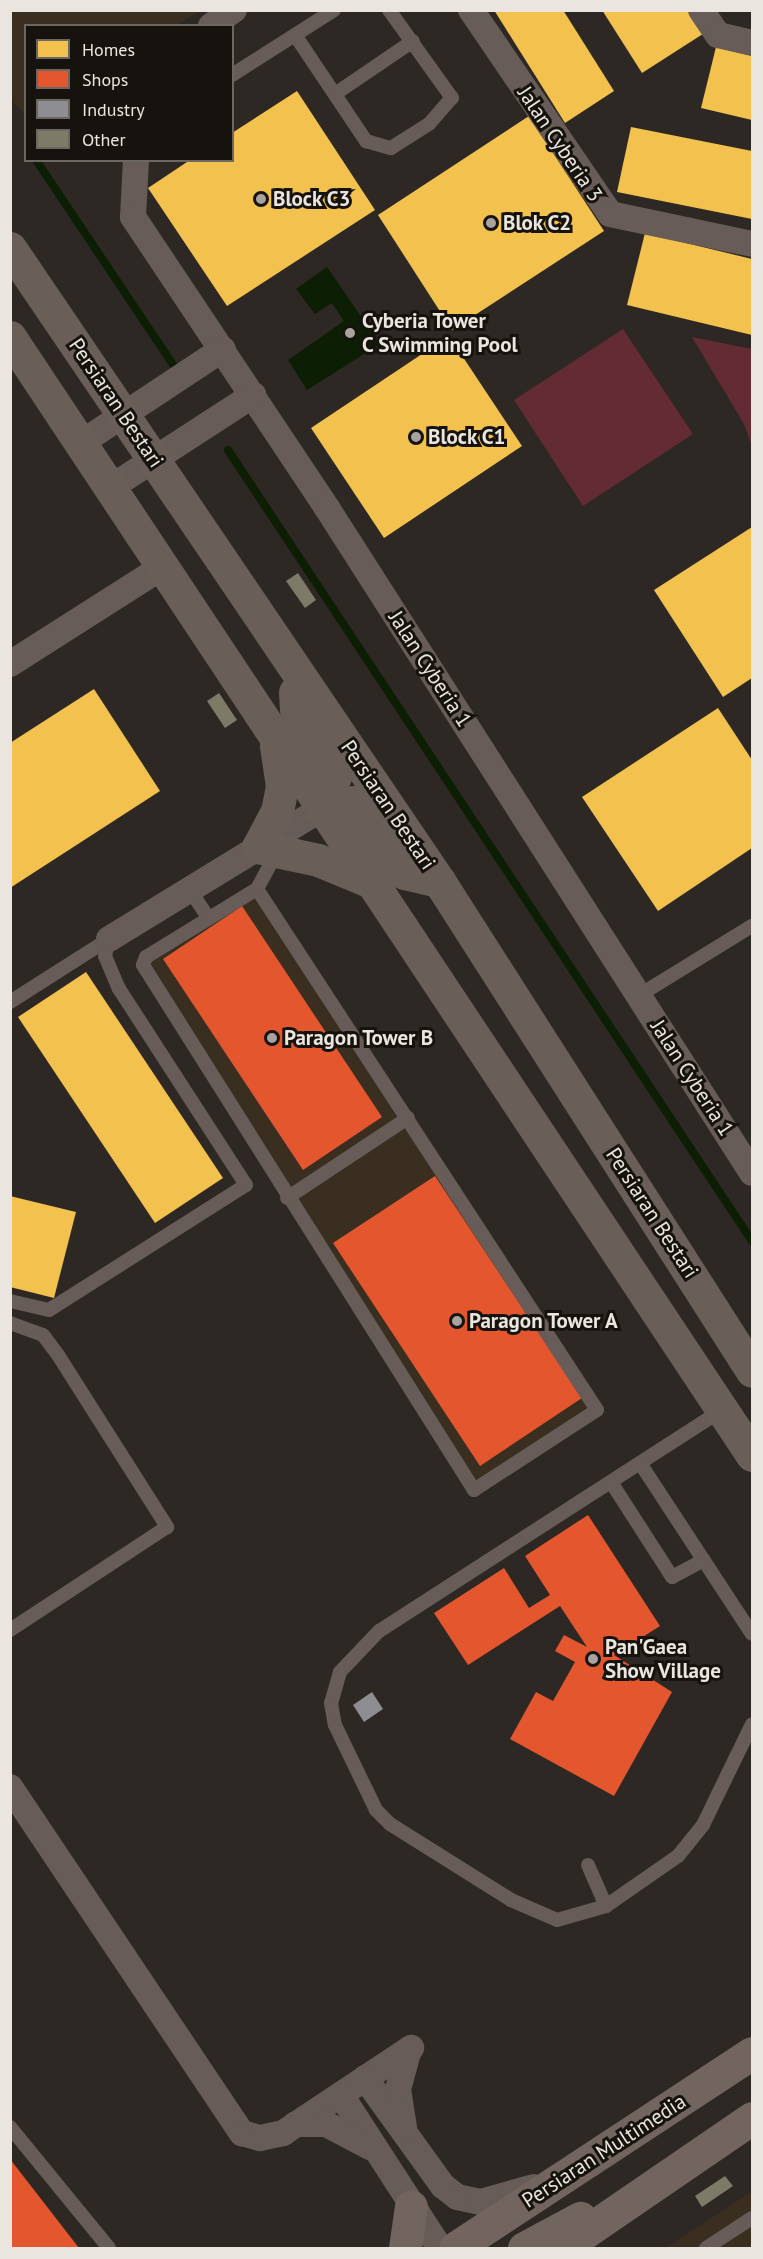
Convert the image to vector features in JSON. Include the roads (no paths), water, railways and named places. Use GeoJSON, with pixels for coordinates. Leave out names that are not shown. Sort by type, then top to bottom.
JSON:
{"type":"FeatureCollection","features":[{"type":"Feature","properties":{"kind":"main road","name":"Persiaran Bestari"},"geometry":{"type":"LineString","coordinates":[[10,248],[439,881],[753,1371]]}},
{"type":"Feature","properties":{"kind":"main road"},"geometry":{"type":"LineString","coordinates":[[10,337],[321,809],[753,1455]]}},
{"type":"Feature","properties":{"kind":"main road"},"geometry":{"type":"LineString","coordinates":[[298,673],[296,709],[336,774],[321,809]]}},
{"type":"Feature","properties":{"kind":"main road"},"geometry":{"type":"LineString","coordinates":[[273,735],[282,786],[268,849],[369,881]]}},
{"type":"Feature","properties":{"kind":"main road"},"geometry":{"type":"LineString","coordinates":[[321,809],[353,802],[404,873],[439,881]]}},
{"type":"Feature","properties":{"kind":"main road","name":"Persiaran Multimedia"},"geometry":{"type":"LineString","coordinates":[[455,2248],[753,2053]]}},
{"type":"Feature","properties":{"kind":"main road"},"geometry":{"type":"LineString","coordinates":[[562,2248],[753,2118]]}},
{"type":"Feature","properties":{"kind":"main road"},"geometry":{"type":"LineString","coordinates":[[405,2248],[411,2206]]}},
{"type":"Feature","properties":{"kind":"main road"},"geometry":{"type":"LineString","coordinates":[[524,2248],[589,2214],[614,2212]]}},
{"type":"Feature","properties":{"kind":"street"},"geometry":{"type":"LineString","coordinates":[[214,24],[234,10]]}},
{"type":"Feature","properties":{"kind":"street","name":"Jalan Cyberia 3"},"geometry":{"type":"LineString","coordinates":[[471,10],[610,214],[753,244]]}},
{"type":"Feature","properties":{"kind":"street"},"geometry":{"type":"LineString","coordinates":[[701,10],[718,35],[753,42]]}},
{"type":"Feature","properties":{"kind":"street","name":"Jalan Cyberia 1"},"geometry":{"type":"LineString","coordinates":[[136,162],[133,217],[254,395],[753,1173]]}},
{"type":"Feature","properties":{"kind":"street"},"geometry":{"type":"LineString","coordinates":[[81,443],[223,349]]}},
{"type":"Feature","properties":{"kind":"street"},"geometry":{"type":"LineString","coordinates":[[110,488],[254,395]]}},
{"type":"Feature","properties":{"kind":"street"},"geometry":{"type":"LineString","coordinates":[[10,664],[162,567]]}},
{"type":"Feature","properties":{"kind":"street"},"geometry":{"type":"LineString","coordinates":[[109,939],[189,889],[268,849],[321,809]]}},
{"type":"Feature","properties":{"kind":"street"},"geometry":{"type":"LineString","coordinates":[[10,1787],[231,2122],[242,2133],[260,2138],[296,2124],[410,2048],[398,2089],[402,2123],[412,2145]]}},
{"type":"Feature","properties":{"kind":"street"},"geometry":{"type":"LineString","coordinates":[[365,2078],[412,2145],[450,2192],[481,2202],[518,2194],[574,2170]]}},
{"type":"Feature","properties":{"kind":"street"},"geometry":{"type":"LineString","coordinates":[[341,2095],[440,2248]]}},
{"type":"Feature","properties":{"kind":"street"},"geometry":{"type":"LineString","coordinates":[[296,2124],[341,2129],[379,2156]]}},
{"type":"Feature","properties":{"kind":"lane"},"geometry":{"type":"LineString","coordinates":[[234,74],[334,10]]}},
{"type":"Feature","properties":{"kind":"lane"},"geometry":{"type":"LineString","coordinates":[[295,35],[366,141],[391,148],[429,124],[452,98],[389,10]]}},
{"type":"Feature","properties":{"kind":"lane"},"geometry":{"type":"LineString","coordinates":[[335,94],[413,41]]}},
{"type":"Feature","properties":{"kind":"lane"},"geometry":{"type":"LineString","coordinates":[[257,889],[597,1410],[474,1490],[287,1198],[143,965],[146,957],[207,917],[257,889],[268,849]]}},
{"type":"Feature","properties":{"kind":"lane"},"geometry":{"type":"LineString","coordinates":[[189,889],[207,917]]}},
{"type":"Feature","properties":{"kind":"lane"},"geometry":{"type":"LineString","coordinates":[[639,996],[753,926]]}},
{"type":"Feature","properties":{"kind":"lane"},"geometry":{"type":"LineString","coordinates":[[10,1002],[109,939]]}},
{"type":"Feature","properties":{"kind":"lane"},"geometry":{"type":"LineString","coordinates":[[10,1300],[49,1310],[246,1185],[119,989],[105,956],[109,939]]}},
{"type":"Feature","properties":{"kind":"lane"},"geometry":{"type":"LineString","coordinates":[[287,1198],[408,1118]]}},
{"type":"Feature","properties":{"kind":"lane"},"geometry":{"type":"LineString","coordinates":[[10,1323],[43,1335],[58,1354],[167,1527],[10,1630]]}},
{"type":"Feature","properties":{"kind":"lane"},"geometry":{"type":"LineString","coordinates":[[722,1410],[379,1631],[339,1672],[331,1703],[335,1725],[371,1800],[390,1824],[546,1918],[573,1918],[606,1906],[678,1856],[703,1825],[753,1724]]}},
{"type":"Feature","properties":{"kind":"lane"},"geometry":{"type":"LineString","coordinates":[[640,1463],[753,1634]]}},
{"type":"Feature","properties":{"kind":"lane"},"geometry":{"type":"LineString","coordinates":[[611,1482],[672,1577],[704,1560]]}},
{"type":"Feature","properties":{"kind":"lane"},"geometry":{"type":"LineString","coordinates":[[588,1865],[606,1906]]}},
{"type":"Feature","properties":{"kind":"lane"},"geometry":{"type":"LineString","coordinates":[[10,2127],[109,2248]]}},
{"type":"Feature","properties":{"kind":"lane"},"geometry":{"type":"LineString","coordinates":[[706,2248],[753,2218]]}},
{"type":"Feature","properties":{"kind":"waterway"},"geometry":{"type":"LineString","coordinates":[[37,162],[173,365]]}},
{"type":"Feature","properties":{"kind":"waterway"},"geometry":{"type":"LineString","coordinates":[[228,450],[752,1241]]}},
{"type":"Feature","properties":{"kind":"place","name":"Block C3"},"geometry":{"type":"Point","coordinates":[261,199]}},
{"type":"Feature","properties":{"kind":"place","name":"Blok C2"},"geometry":{"type":"Point","coordinates":[491,223]}},
{"type":"Feature","properties":{"kind":"place","name":"Cyberia Tower C Swimming Pool"},"geometry":{"type":"Point","coordinates":[350,333]}},
{"type":"Feature","properties":{"kind":"place","name":"Block C1"},"geometry":{"type":"Point","coordinates":[416,437]}},
{"type":"Feature","properties":{"kind":"place","name":"Paragon Tower B"},"geometry":{"type":"Point","coordinates":[272,1038]}},
{"type":"Feature","properties":{"kind":"place","name":"Paragon Tower A"},"geometry":{"type":"Point","coordinates":[457,1321]}},
{"type":"Feature","properties":{"kind":"place","name":"Pan'Gaea Show Village"},"geometry":{"type":"Point","coordinates":[593,1659]}}]}
